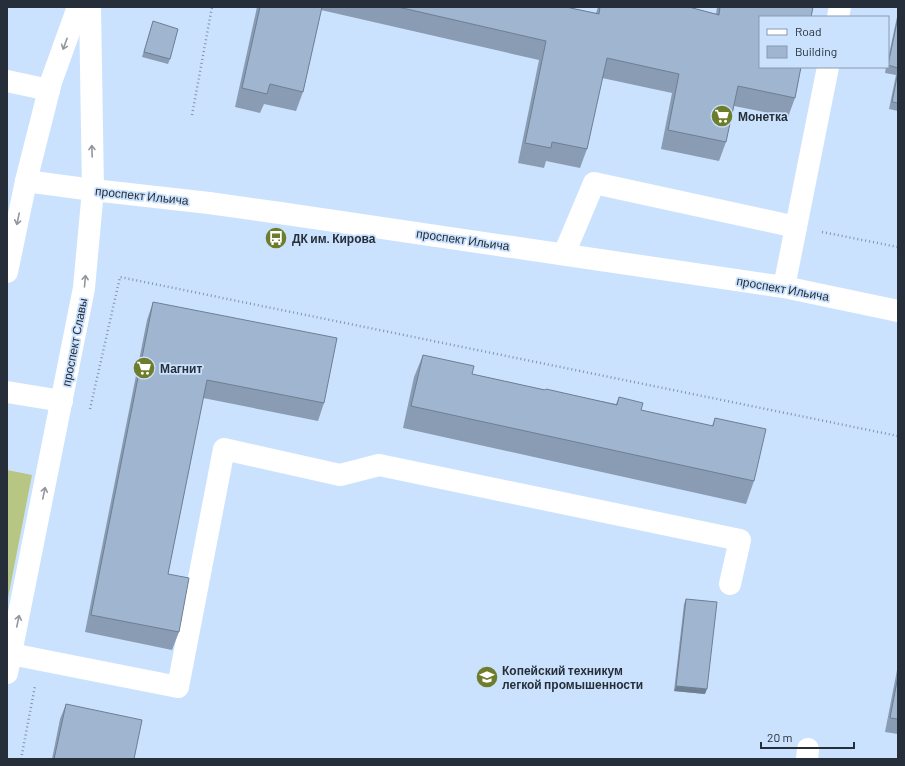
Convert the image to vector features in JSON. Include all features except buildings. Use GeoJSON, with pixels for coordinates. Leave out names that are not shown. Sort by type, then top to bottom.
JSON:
{"type":"FeatureCollection","features":[{"type":"Feature","properties":{"kind":"main road"},"geometry":{"type":"LineString","coordinates":[[7,272],[26,181],[51,82],[78,7]]}},
{"type":"Feature","properties":{"kind":"main road","name":"проспект Славы"},"geometry":{"type":"LineString","coordinates":[[9,663],[84,288],[93,190],[90,7]]}},
{"type":"Feature","properties":{"kind":"main road"},"geometry":{"type":"LineString","coordinates":[[784,287],[828,68]]}},
{"type":"Feature","properties":{"kind":"main road"},"geometry":{"type":"LineString","coordinates":[[7,81],[49,90]]}},
{"type":"Feature","properties":{"kind":"main road","name":"проспект Ильича"},"geometry":{"type":"LineString","coordinates":[[26,181],[209,203],[564,254],[784,287],[898,311]]}},
{"type":"Feature","properties":{"kind":"main road"},"geometry":{"type":"LineString","coordinates":[[564,254],[594,183],[796,227]]}},
{"type":"Feature","properties":{"kind":"main road"},"geometry":{"type":"LineString","coordinates":[[7,392],[62,402]]}},
{"type":"Feature","properties":{"kind":"main road"},"geometry":{"type":"LineString","coordinates":[[9,663],[40,660],[178,687],[224,449],[340,475],[379,465],[740,540],[730,584]]}},
{"type":"Feature","properties":{"kind":"path"},"geometry":{"type":"LineString","coordinates":[[192,115],[212,7]]}},
{"type":"Feature","properties":{"kind":"path"},"geometry":{"type":"LineString","coordinates":[[796,227],[898,248]]}},
{"type":"Feature","properties":{"kind":"path"},"geometry":{"type":"LineString","coordinates":[[89,413],[120,277],[898,436]]}},
{"type":"Feature","properties":{"kind":"path"},"geometry":{"type":"LineString","coordinates":[[21,759],[40,660]]}},
{"type":"Feature","properties":{"kind":"green space"},"geometry":{"type":"Polygon","coordinates":[[[7,470],[32,475],[7,603],[7,470]]]}},
{"type":"Feature","properties":{"kind":"place","name":"Монетка"},"geometry":{"type":"Point","coordinates":[722,116]}},
{"type":"Feature","properties":{"kind":"place","name":"ДК им. Кирова"},"geometry":{"type":"Point","coordinates":[276,238]}},
{"type":"Feature","properties":{"kind":"place","name":"Магнит"},"geometry":{"type":"Point","coordinates":[144,368]}},
{"type":"Feature","properties":{"kind":"place","name":"Копейский техникум легкой промышенности"},"geometry":{"type":"Point","coordinates":[487,677]}}]}
